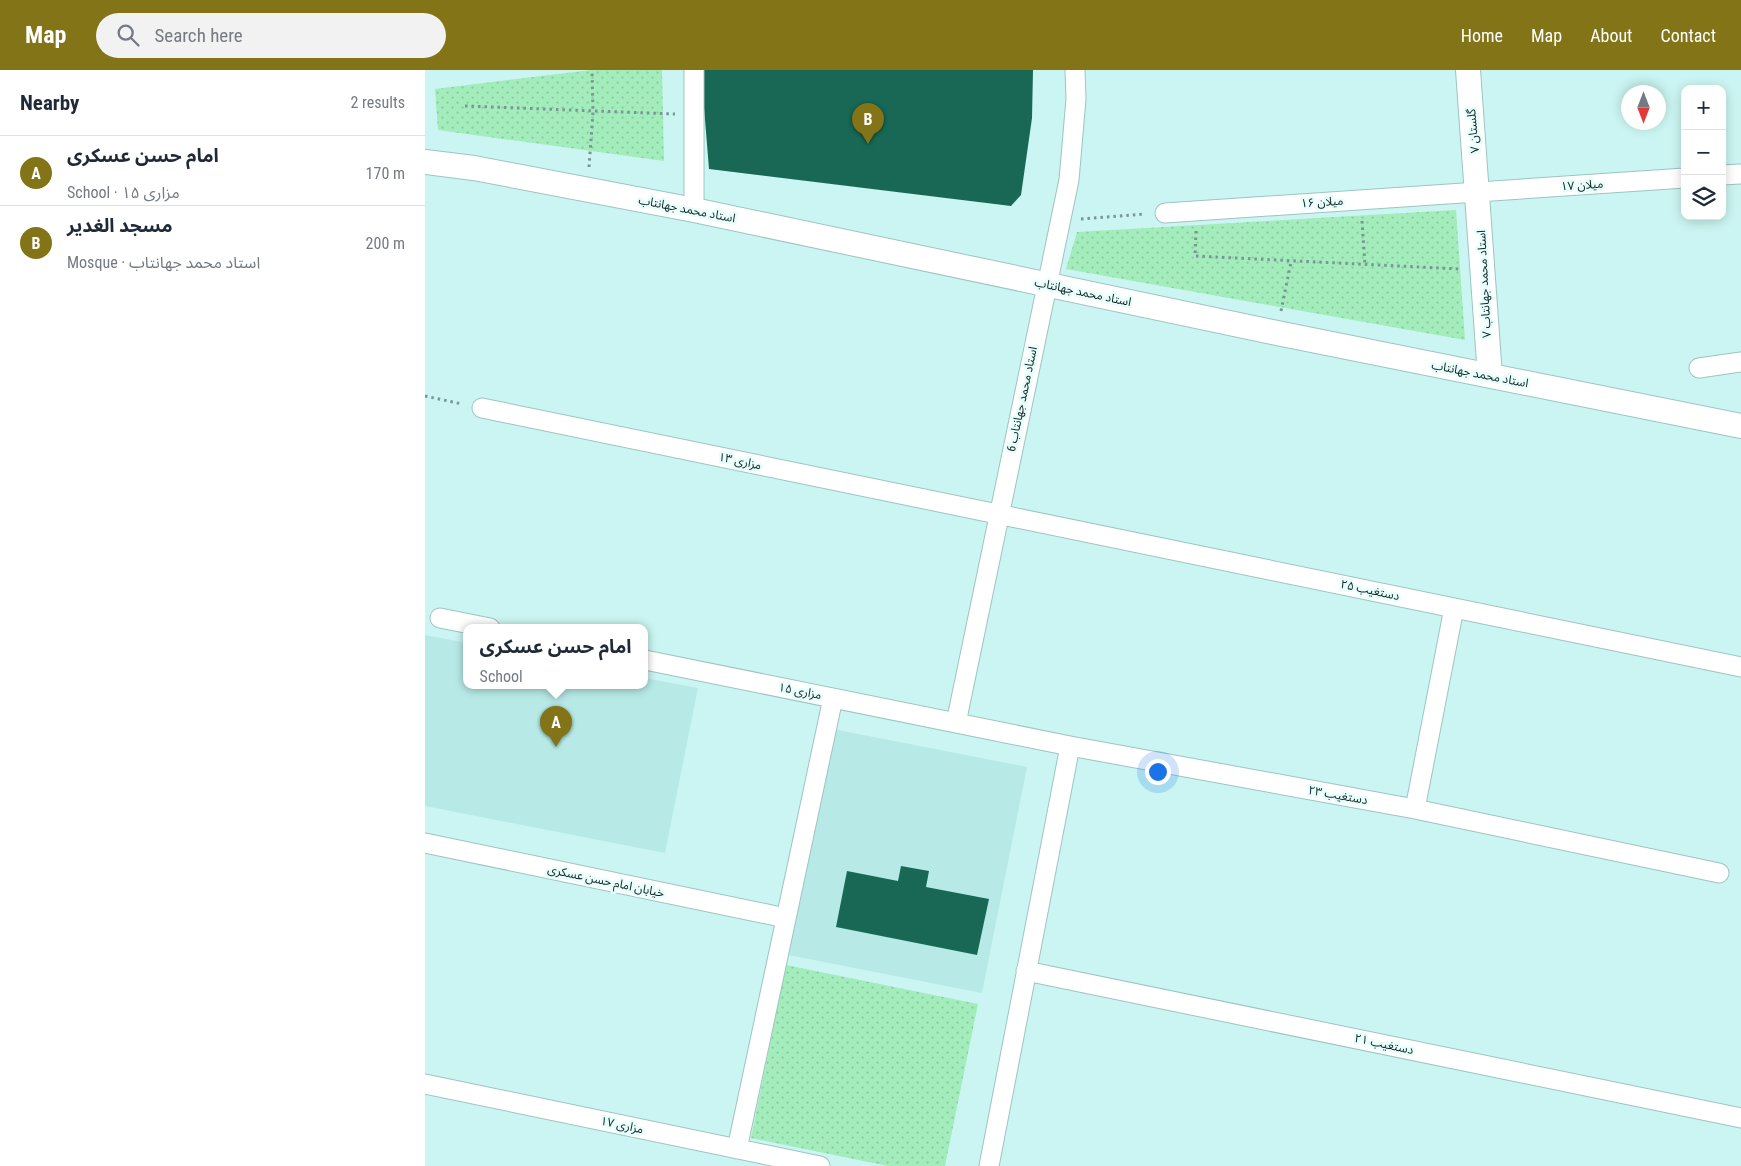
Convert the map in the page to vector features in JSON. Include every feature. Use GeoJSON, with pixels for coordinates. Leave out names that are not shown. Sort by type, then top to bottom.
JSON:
{"type":"FeatureCollection","features":[{"type":"Feature","properties":{"kind":"street"},"geometry":{"type":"LineString","coordinates":[[694,70],[694,210]]}},
{"type":"Feature","properties":{"kind":"street","name":"استاد محمد جهانتاب 6"},"geometry":{"type":"LineString","coordinates":[[956,723],[1069,180],[1076,99],[1075,70]]}},
{"type":"Feature","properties":{"kind":"street","name":"گلستان ۷"},"geometry":{"type":"LineString","coordinates":[[1468,70],[1478,192]]}},
{"type":"Feature","properties":{"kind":"street","name":"استاد محمد جهانتاب"},"geometry":{"type":"LineString","coordinates":[[425,162],[474,168],[694,210],[1277,333],[1741,426]]}},
{"type":"Feature","properties":{"kind":"street"},"geometry":{"type":"LineString","coordinates":[[1726,175],[1741,174]]}},
{"type":"Feature","properties":{"kind":"street","name":"میلان ۱۷"},"geometry":{"type":"LineString","coordinates":[[1478,192],[1681,178]]}},
{"type":"Feature","properties":{"kind":"street","name":"میلان ۱۶"},"geometry":{"type":"LineString","coordinates":[[1165,213],[1478,192]]}},
{"type":"Feature","properties":{"kind":"street","name":"استاد محمد جهانتاب ۷"},"geometry":{"type":"LineString","coordinates":[[1478,192],[1489,376]]}},
{"type":"Feature","properties":{"kind":"street"},"geometry":{"type":"LineString","coordinates":[[1699,368],[1741,362]]}},
{"type":"Feature","properties":{"kind":"street","name":"مزاری ۱۳"},"geometry":{"type":"LineString","coordinates":[[482,408],[999,514]]}},
{"type":"Feature","properties":{"kind":"street","name":"دستغیب ۲۵"},"geometry":{"type":"LineString","coordinates":[[999,514],[1741,667]]}},
{"type":"Feature","properties":{"kind":"street"},"geometry":{"type":"LineString","coordinates":[[1415,809],[1454,608]]}},
{"type":"Feature","properties":{"kind":"street"},"geometry":{"type":"LineString","coordinates":[[440,618],[470,624]]}},
{"type":"Feature","properties":{"kind":"street","name":"مزاری ۱۵"},"geometry":{"type":"LineString","coordinates":[[648,661],[956,723]]}},
{"type":"Feature","properties":{"kind":"street"},"geometry":{"type":"LineString","coordinates":[[737,1149],[833,698]]}},
{"type":"Feature","properties":{"kind":"street","name":"دستغیب ۲۳"},"geometry":{"type":"LineString","coordinates":[[956,723],[1070,746],[1415,809],[1719,873]]}},
{"type":"Feature","properties":{"kind":"street"},"geometry":{"type":"LineString","coordinates":[[989,1166],[1070,746]]}},
{"type":"Feature","properties":{"kind":"street","name":"خیابان امام حسن عسکری"},"geometry":{"type":"LineString","coordinates":[[425,843],[786,918]]}},
{"type":"Feature","properties":{"kind":"street","name":"دستغیب ۲۱"},"geometry":{"type":"LineString","coordinates":[[1026,972],[1741,1118]]}},
{"type":"Feature","properties":{"kind":"street","name":"مزاری ۱۷"},"geometry":{"type":"LineString","coordinates":[[425,1084],[820,1166]]}},
{"type":"Feature","properties":{"kind":"path"},"geometry":{"type":"LineString","coordinates":[[587,189],[593,112],[592,70]]}},
{"type":"Feature","properties":{"kind":"path"},"geometry":{"type":"LineString","coordinates":[[465,106],[593,112],[693,114]]}},
{"type":"Feature","properties":{"kind":"path"},"geometry":{"type":"LineString","coordinates":[[1360,200],[1365,265]]}},
{"type":"Feature","properties":{"kind":"path"},"geometry":{"type":"LineString","coordinates":[[1197,211],[1195,256],[1483,270]]}},
{"type":"Feature","properties":{"kind":"path"},"geometry":{"type":"LineString","coordinates":[[1060,220],[1165,213]]}},
{"type":"Feature","properties":{"kind":"path"},"geometry":{"type":"LineString","coordinates":[[1277,333],[1291,262]]}},
{"type":"Feature","properties":{"kind":"path"},"geometry":{"type":"LineString","coordinates":[[425,396],[482,408]]}},
{"type":"Feature","properties":{"kind":"shaded area"},"geometry":{"type":"Polygon","coordinates":[[[425,635],[463,642],[463,689],[648,689],[648,679],[698,688],[665,853],[425,806],[425,635]]]}},
{"type":"Feature","properties":{"kind":"shaded area"},"geometry":{"type":"Polygon","coordinates":[[[833,729],[1027,767],[982,993],[788,955],[833,729]]]}},
{"type":"Feature","properties":{"kind":"green space"},"geometry":{"type":"Polygon","coordinates":[[[591,70],[662,70],[664,161],[438,130],[435,89],[591,70]]]}},
{"type":"Feature","properties":{"kind":"green space"},"geometry":{"type":"Polygon","coordinates":[[[1456,210],[1465,340],[1066,269],[1077,232],[1456,210]]]}},
{"type":"Feature","properties":{"kind":"green space"},"geometry":{"type":"Polygon","coordinates":[[[786,965],[978,1004],[945,1166],[888,1166],[751,1138],[786,965]]]}},
{"type":"Feature","properties":{"kind":"building"},"geometry":{"type":"Polygon","coordinates":[[[701,70],[1033,70],[1032,118],[1021,195],[1011,206],[709,169],[701,70]]]}},
{"type":"Feature","properties":{"kind":"building"},"geometry":{"type":"Polygon","coordinates":[[[901,866],[929,871],[926,887],[989,899],[977,955],[836,927],[847,871],[898,881],[901,866]]]}},
{"type":"Feature","properties":{"kind":"place","name":"مسجد الغدیر"},"geometry":{"type":"Point","coordinates":[868,144]}},
{"type":"Feature","properties":{"kind":"place","name":"امام حسن عسکری"},"geometry":{"type":"Point","coordinates":[556,747]}}]}
